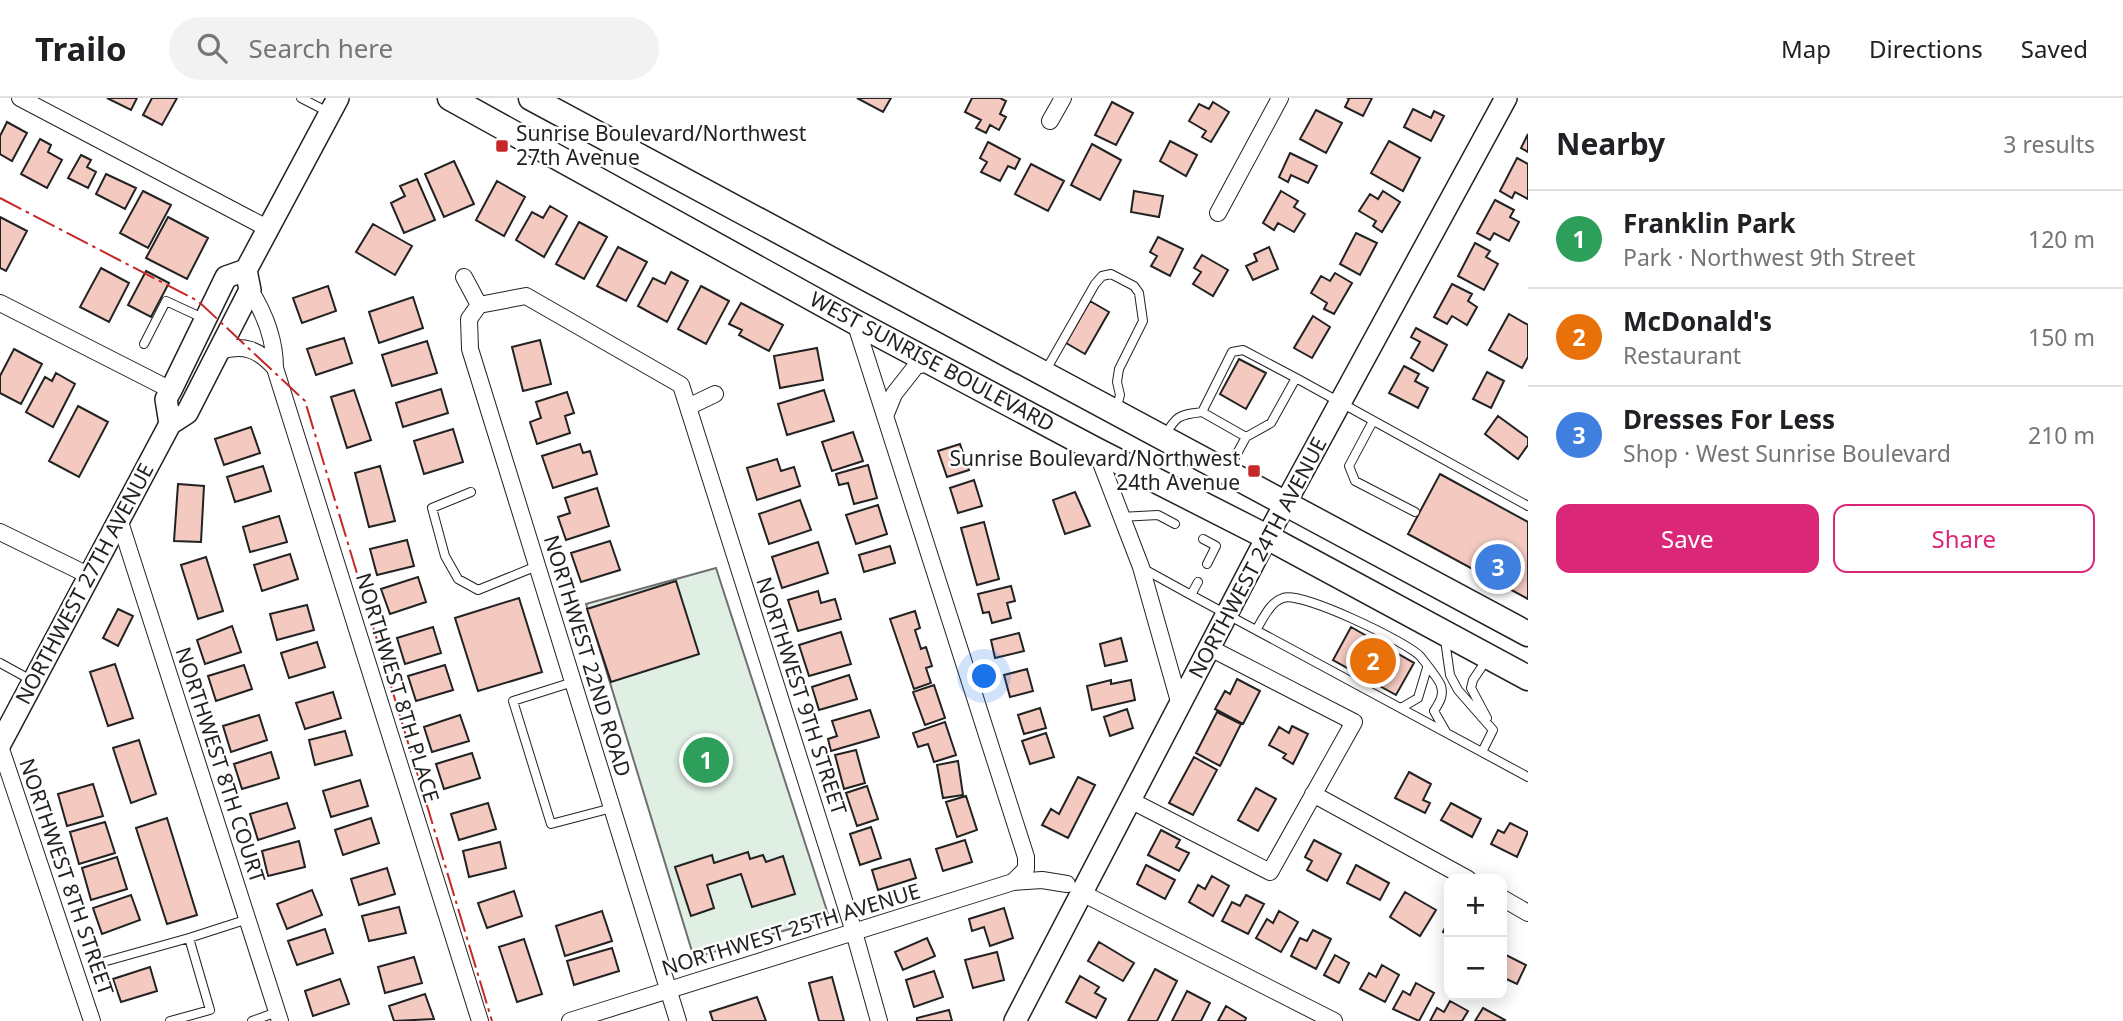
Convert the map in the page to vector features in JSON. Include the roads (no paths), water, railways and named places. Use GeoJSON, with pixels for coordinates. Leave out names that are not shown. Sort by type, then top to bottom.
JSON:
{"type":"FeatureCollection","features":[{"type":"Feature","properties":{"kind":"main road","name":"WEST SUNRISE BOULEVARD"},"geometry":{"type":"LineString","coordinates":[[450,98],[855,321],[1096,450],[1267,537],[1528,678]]}},
{"type":"Feature","properties":{"kind":"main road","name":"WEST SUNRISE BOULEVARD"},"geometry":{"type":"LineString","coordinates":[[531,98],[1528,634]]}},
{"type":"Feature","properties":{"kind":"main road"},"geometry":{"type":"LineString","coordinates":[[1494,659],[1528,695]]}},
{"type":"Feature","properties":{"kind":"street"},"geometry":{"type":"LineString","coordinates":[[20,98],[267,228]]}},
{"type":"Feature","properties":{"kind":"street"},"geometry":{"type":"LineString","coordinates":[[1050,121],[1063,98]]}},
{"type":"Feature","properties":{"kind":"street"},"geometry":{"type":"LineString","coordinates":[[1218,213],[1280,98]]}},
{"type":"Feature","properties":{"kind":"street","name":"NORTHWEST 24TH AVENUE"},"geometry":{"type":"LineString","coordinates":[[1015,1021],[1074,888],[1130,800],[1267,537],[1506,98]]}},
{"type":"Feature","properties":{"kind":"street","name":"NORTHWEST 27TH AVENUE"},"geometry":{"type":"LineString","coordinates":[[0,745],[170,424],[187,414],[219,351],[267,228],[334,106]]}},
{"type":"Feature","properties":{"kind":"street","name":"NORTHWEST 27TH AVENUE"},"geometry":{"type":"LineString","coordinates":[[170,424],[166,399],[226,277],[248,280]]}},
{"type":"Feature","properties":{"kind":"street"},"geometry":{"type":"LineString","coordinates":[[464,277],[479,305]]}},
{"type":"Feature","properties":{"kind":"street","name":"NORTHWEST 8TH PLACE"},"geometry":{"type":"LineString","coordinates":[[248,280],[275,350],[275,368],[480,1021]]}},
{"type":"Feature","properties":{"kind":"street","name":"NORTHWEST 9TH STREET"},"geometry":{"type":"LineString","coordinates":[[479,305],[526,296],[681,385],[854,932],[879,1021]]}},
{"type":"Feature","properties":{"kind":"street"},"geometry":{"type":"LineString","coordinates":[[0,303],[171,390]]}},
{"type":"Feature","properties":{"kind":"street","name":"NORTHWEST 22ND ROAD"},"geometry":{"type":"LineString","coordinates":[[479,305],[469,319],[470,349],[678,1021]]}},
{"type":"Feature","properties":{"kind":"street"},"geometry":{"type":"LineString","coordinates":[[855,321],[1026,857],[1026,869],[1018,879]]}},
{"type":"Feature","properties":{"kind":"street"},"geometry":{"type":"LineString","coordinates":[[219,351],[249,348],[258,351],[275,368]]}},
{"type":"Feature","properties":{"kind":"street"},"geometry":{"type":"LineString","coordinates":[[886,416],[894,394],[916,366],[933,362]]}},
{"type":"Feature","properties":{"kind":"street"},"geometry":{"type":"LineString","coordinates":[[688,407],[715,394]]}},
{"type":"Feature","properties":{"kind":"street"},"geometry":{"type":"LineString","coordinates":[[1096,450],[1141,567],[1180,705]]}},
{"type":"Feature","properties":{"kind":"street","name":"NORTHWEST 8TH COURT"},"geometry":{"type":"LineString","coordinates":[[120,522],[279,1017]]}},
{"type":"Feature","properties":{"kind":"street"},"geometry":{"type":"LineString","coordinates":[[0,532],[90,576]]}},
{"type":"Feature","properties":{"kind":"street"},"geometry":{"type":"LineString","coordinates":[[1130,800],[1270,872],[1354,722],[1210,648]]}},
{"type":"Feature","properties":{"kind":"street","name":"NORTHWEST 8TH STREET"},"geometry":{"type":"LineString","coordinates":[[0,745],[92,1021]]}},
{"type":"Feature","properties":{"kind":"street"},"geometry":{"type":"LineString","coordinates":[[1313,794],[1459,874]]}},
{"type":"Feature","properties":{"kind":"street"},"geometry":{"type":"LineString","coordinates":[[1026,857],[1074,888],[1334,1021]]}},
{"type":"Feature","properties":{"kind":"street","name":"NORTHWEST 25TH AVENUE"},"geometry":{"type":"LineString","coordinates":[[570,1021],[1018,879],[1042,880],[1074,888]]}},
{"type":"Feature","properties":{"kind":"street"},"geometry":{"type":"LineString","coordinates":[[1507,901],[1528,912]]}},
{"type":"Feature","properties":{"kind":"lane"},"geometry":{"type":"LineString","coordinates":[[301,98],[334,106]]}},
{"type":"Feature","properties":{"kind":"lane"},"geometry":{"type":"LineString","coordinates":[[1044,374],[1102,276],[1111,274],[1134,286],[1139,293],[1143,321],[1119,369],[1116,412]]}},
{"type":"Feature","properties":{"kind":"lane"},"geometry":{"type":"LineString","coordinates":[[144,344],[166,301],[205,319]]}},
{"type":"Feature","properties":{"kind":"lane"},"geometry":{"type":"LineString","coordinates":[[1202,412],[1233,352],[1242,350],[1528,506]]}},
{"type":"Feature","properties":{"kind":"lane"},"geometry":{"type":"LineString","coordinates":[[1227,472],[1246,438],[1271,423],[1296,378]]}},
{"type":"Feature","properties":{"kind":"lane"},"geometry":{"type":"LineString","coordinates":[[1164,438],[1174,419],[1180,415],[1202,412],[1246,438]]}},
{"type":"Feature","properties":{"kind":"lane"},"geometry":{"type":"LineString","coordinates":[[1373,421],[1349,466],[1355,481],[1415,512]]}},
{"type":"Feature","properties":{"kind":"lane"},"geometry":{"type":"LineString","coordinates":[[471,492],[432,508],[444,556],[458,579],[478,590],[537,566]]}},
{"type":"Feature","properties":{"kind":"lane"},"geometry":{"type":"LineString","coordinates":[[1120,517],[1158,515],[1175,524]]}},
{"type":"Feature","properties":{"kind":"lane"},"geometry":{"type":"LineString","coordinates":[[1203,539],[1216,546],[1207,564]]}},
{"type":"Feature","properties":{"kind":"lane"},"geometry":{"type":"LineString","coordinates":[[1141,567],[1528,777]]}},
{"type":"Feature","properties":{"kind":"lane"},"geometry":{"type":"LineString","coordinates":[[1191,595],[1198,582]]}},
{"type":"Feature","properties":{"kind":"lane"},"geometry":{"type":"LineString","coordinates":[[1256,630],[1271,606],[1284,597],[1300,598],[1344,614],[1410,649],[1438,678],[1442,688],[1441,699],[1434,711],[1417,716]]}},
{"type":"Feature","properties":{"kind":"lane"},"geometry":{"type":"LineString","coordinates":[[1445,633],[1450,675],[1458,691],[1493,730]]}},
{"type":"Feature","properties":{"kind":"lane"},"geometry":{"type":"LineString","coordinates":[[1493,730],[1471,688],[1473,680],[1494,659]]}},
{"type":"Feature","properties":{"kind":"lane"},"geometry":{"type":"LineString","coordinates":[[0,663],[34,682]]}},
{"type":"Feature","properties":{"kind":"lane"},"geometry":{"type":"LineString","coordinates":[[1401,708],[1418,698],[1427,668]]}},
{"type":"Feature","properties":{"kind":"lane"},"geometry":{"type":"LineString","coordinates":[[573,682],[513,701],[551,824],[612,807]]}},
{"type":"Feature","properties":{"kind":"lane"},"geometry":{"type":"LineString","coordinates":[[1434,711],[1446,732]]}},
{"type":"Feature","properties":{"kind":"lane"},"geometry":{"type":"LineString","coordinates":[[1482,752],[1493,730]]}},
{"type":"Feature","properties":{"kind":"lane"},"geometry":{"type":"LineString","coordinates":[[96,964],[248,919]]}},
{"type":"Feature","properties":{"kind":"lane"},"geometry":{"type":"LineString","coordinates":[[170,1021],[210,1010],[189,938]]}},
{"type":"Feature","properties":{"kind":"lane"},"geometry":{"type":"LineString","coordinates":[[252,1021],[279,1017]]}},
{"type":"Feature","properties":{"kind":"place","name":"Sunrise Boulevard/Northwest 27th Avenue"},"geometry":{"type":"Point","coordinates":[502,146]}},
{"type":"Feature","properties":{"kind":"place","name":"Sunrise Boulevard/Northwest 24th Avenue"},"geometry":{"type":"Point","coordinates":[1254,471]}},
{"type":"Feature","properties":{"kind":"place","name":"Dresses For Less"},"geometry":{"type":"Point","coordinates":[1498,567]}},
{"type":"Feature","properties":{"kind":"place","name":"McDonald's"},"geometry":{"type":"Point","coordinates":[1373,661]}},
{"type":"Feature","properties":{"kind":"place","name":"Franklin Park"},"geometry":{"type":"Point","coordinates":[706,760]}}]}
